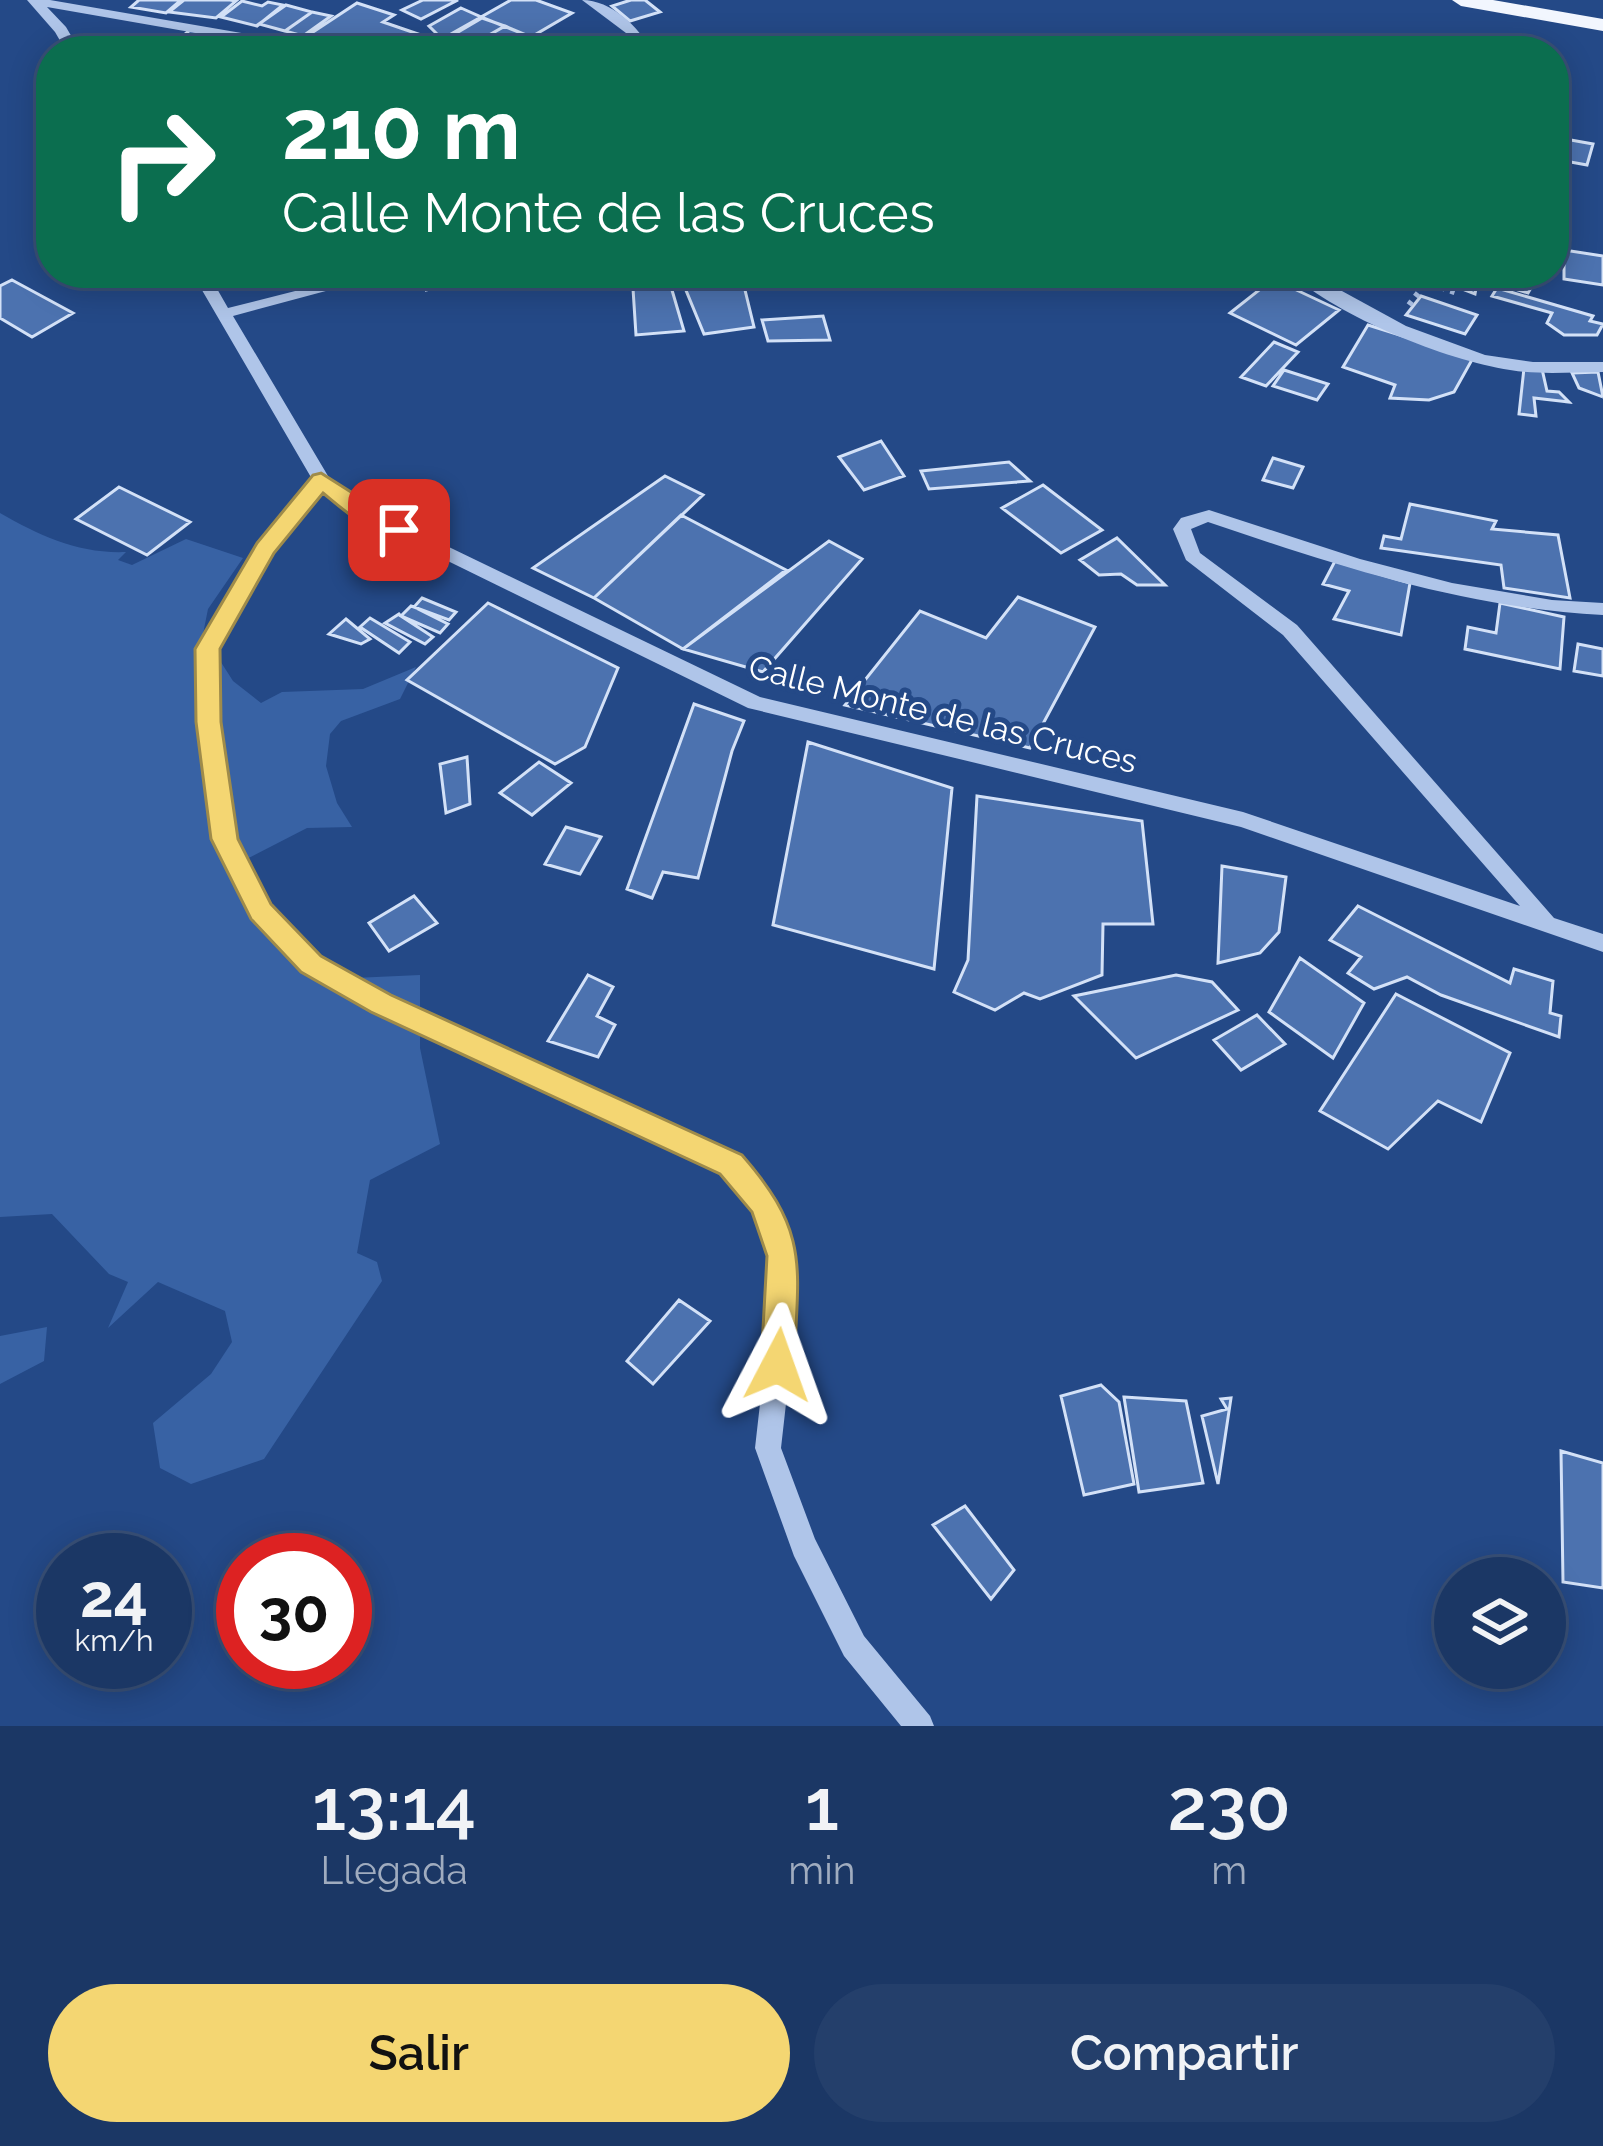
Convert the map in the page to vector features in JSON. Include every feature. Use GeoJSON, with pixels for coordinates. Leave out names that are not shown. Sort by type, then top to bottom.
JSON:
{"type":"FeatureCollection","features":[{"type":"Feature","properties":{"kind":"main road"},"geometry":{"type":"LineString","coordinates":[[1461,0],[1603,26]]}},
{"type":"Feature","properties":{"kind":"main road"},"geometry":{"type":"LineString","coordinates":[[1564,0],[1603,6]]}},
{"type":"Feature","properties":{"kind":"street"},"geometry":{"type":"LineString","coordinates":[[116,18],[131,0]]}},
{"type":"Feature","properties":{"kind":"street"},"geometry":{"type":"LineString","coordinates":[[589,0],[637,36]]}},
{"type":"Feature","properties":{"kind":"street"},"geometry":{"type":"LineString","coordinates":[[31,1],[229,36]]}},
{"type":"Feature","properties":{"kind":"street"},"geometry":{"type":"LineString","coordinates":[[31,1],[60,36]]}},
{"type":"Feature","properties":{"kind":"street","name":"Calle Monte de las Cruces"},"geometry":{"type":"LineString","coordinates":[[209,288],[321,480],[360,511],[755,704],[1244,820],[1603,943]]}},
{"type":"Feature","properties":{"kind":"street"},"geometry":{"type":"LineString","coordinates":[[224,314],[326,288]]}},
{"type":"Feature","properties":{"kind":"street"},"geometry":{"type":"LineString","coordinates":[[1325,288],[1393,326],[1480,357],[1510,365],[1603,367]]}},
{"type":"Feature","properties":{"kind":"street"},"geometry":{"type":"LineString","coordinates":[[321,480],[265,549],[208,649],[208,722],[224,839],[261,911],[311,964],[381,1004],[731,1164],[766,1205],[783,1256],[782,1324],[768,1448],[804,1546],[854,1646],[920,1726]]}},
{"type":"Feature","properties":{"kind":"street"},"geometry":{"type":"LineString","coordinates":[[1544,919],[1290,630],[1192,556],[1182,529],[1187,522],[1209,516],[1442,587],[1564,608],[1603,608]]}},
{"type":"Feature","properties":{"kind":"path"},"geometry":{"type":"LineString","coordinates":[[1443,288],[1460,294]]}},
{"type":"Feature","properties":{"kind":"shaded area"},"geometry":{"type":"Polygon","coordinates":[[[0,513],[60,542],[126,552],[118,560],[132,565],[186,539],[243,558],[208,609],[203,634],[233,681],[261,703],[282,692],[363,689],[416,667],[400,699],[341,721],[330,734],[326,766],[337,803],[352,827],[307,828],[233,866],[266,922],[354,978],[420,975],[420,1048],[440,1144],[370,1180],[357,1253],[377,1262],[382,1281],[264,1459],[191,1484],[160,1468],[153,1423],[211,1374],[232,1342],[225,1311],[158,1282],[108,1328],[128,1282],[109,1274],[52,1214],[0,1217],[0,513]]]}},
{"type":"Feature","properties":{"kind":"shaded area"},"geometry":{"type":"Polygon","coordinates":[[[47,1327],[44,1361],[0,1384],[0,1336],[47,1327]]]}},
{"type":"Feature","properties":{"kind":"building"},"geometry":{"type":"Polygon","coordinates":[[[139,0],[181,0],[166,13],[131,7],[139,0]]]}},
{"type":"Feature","properties":{"kind":"building"},"geometry":{"type":"Polygon","coordinates":[[[184,0],[236,1],[216,18],[169,12],[184,0]]]}},
{"type":"Feature","properties":{"kind":"building"},"geometry":{"type":"Polygon","coordinates":[[[423,0],[458,0],[421,19],[402,10],[423,0]]]}},
{"type":"Feature","properties":{"kind":"building"},"geometry":{"type":"Polygon","coordinates":[[[511,0],[536,0],[572,13],[533,36],[481,17],[511,0]]]}},
{"type":"Feature","properties":{"kind":"building"},"geometry":{"type":"Polygon","coordinates":[[[645,0],[660,12],[630,21],[612,6],[645,0]]]}},
{"type":"Feature","properties":{"kind":"building"},"geometry":{"type":"Polygon","coordinates":[[[242,1],[283,5],[257,26],[221,17],[242,1]]]}},
{"type":"Feature","properties":{"kind":"building"},"geometry":{"type":"Polygon","coordinates":[[[357,3],[394,15],[383,22],[421,35],[316,36],[310,34],[357,3]]]}},
{"type":"Feature","properties":{"kind":"building"},"geometry":{"type":"Polygon","coordinates":[[[286,5],[312,12],[285,31],[259,24],[286,5]]]}},
{"type":"Feature","properties":{"kind":"building"},"geometry":{"type":"Polygon","coordinates":[[[461,8],[481,17],[447,36],[439,36],[429,26],[461,8]]]}},
{"type":"Feature","properties":{"kind":"building"},"geometry":{"type":"Polygon","coordinates":[[[312,12],[331,16],[303,36],[285,31],[312,12]]]}},
{"type":"Feature","properties":{"kind":"building"},"geometry":{"type":"Polygon","coordinates":[[[482,18],[505,26],[487,36],[451,36],[482,18]]]}},
{"type":"Feature","properties":{"kind":"building"},"geometry":{"type":"Polygon","coordinates":[[[505,26],[529,36],[487,36],[505,26]]]}},
{"type":"Feature","properties":{"kind":"building"},"geometry":{"type":"Polygon","coordinates":[[[190,30],[225,36],[182,36],[190,30]]]}},
{"type":"Feature","properties":{"kind":"building"},"geometry":{"type":"Polygon","coordinates":[[[1569,140],[1593,144],[1587,165],[1569,162],[1569,140]]]}},
{"type":"Feature","properties":{"kind":"building"},"geometry":{"type":"Polygon","coordinates":[[[1569,251],[1603,256],[1603,285],[1569,280],[1569,251]]]}},
{"type":"Feature","properties":{"kind":"building"},"geometry":{"type":"Polygon","coordinates":[[[12,280],[73,313],[32,337],[0,318],[0,286],[12,280]]]}},
{"type":"Feature","properties":{"kind":"building"},"geometry":{"type":"Polygon","coordinates":[[[633,288],[671,288],[684,331],[636,335],[633,288]]]}},
{"type":"Feature","properties":{"kind":"building"},"geometry":{"type":"Polygon","coordinates":[[[685,288],[744,288],[754,327],[704,334],[685,288]]]}},
{"type":"Feature","properties":{"kind":"building"},"geometry":{"type":"Polygon","coordinates":[[[1262,288],[1292,288],[1339,310],[1296,345],[1230,313],[1262,288]]]}},
{"type":"Feature","properties":{"kind":"building"},"geometry":{"type":"Polygon","coordinates":[[[1497,288],[1593,316],[1590,321],[1603,324],[1597,335],[1564,335],[1547,323],[1552,313],[1492,296],[1497,288]]]}},
{"type":"Feature","properties":{"kind":"building"},"geometry":{"type":"Polygon","coordinates":[[[1421,296],[1477,315],[1465,334],[1406,315],[1421,296]]]}},
{"type":"Feature","properties":{"kind":"building"},"geometry":{"type":"Polygon","coordinates":[[[823,316],[830,340],[768,341],[762,320],[823,316]]]}},
{"type":"Feature","properties":{"kind":"building"},"geometry":{"type":"Polygon","coordinates":[[[1368,325],[1473,358],[1454,392],[1429,400],[1390,398],[1395,385],[1343,367],[1368,325]]]}},
{"type":"Feature","properties":{"kind":"building"},"geometry":{"type":"Polygon","coordinates":[[[1274,342],[1298,352],[1266,386],[1241,377],[1274,342]]]}},
{"type":"Feature","properties":{"kind":"building"},"geometry":{"type":"Polygon","coordinates":[[[1524,368],[1542,369],[1547,391],[1559,392],[1569,402],[1534,398],[1536,416],[1519,414],[1524,368]]]}},
{"type":"Feature","properties":{"kind":"building"},"geometry":{"type":"Polygon","coordinates":[[[1284,370],[1328,384],[1317,400],[1273,386],[1284,370]]]}},
{"type":"Feature","properties":{"kind":"building"},"geometry":{"type":"Polygon","coordinates":[[[1598,372],[1603,397],[1579,388],[1572,373],[1598,372]]]}},
{"type":"Feature","properties":{"kind":"building"},"geometry":{"type":"Polygon","coordinates":[[[881,441],[904,476],[864,490],[839,457],[881,441]]]}},
{"type":"Feature","properties":{"kind":"building"},"geometry":{"type":"Polygon","coordinates":[[[1273,458],[1303,467],[1293,488],[1263,480],[1273,458]]]}},
{"type":"Feature","properties":{"kind":"building"},"geometry":{"type":"Polygon","coordinates":[[[1009,462],[1030,481],[929,489],[921,471],[1009,462]]]}},
{"type":"Feature","properties":{"kind":"building"},"geometry":{"type":"Polygon","coordinates":[[[665,476],[703,495],[594,598],[533,568],[665,476]]]}},
{"type":"Feature","properties":{"kind":"building"},"geometry":{"type":"Polygon","coordinates":[[[1043,485],[1102,530],[1061,553],[1002,508],[1043,485]]]}},
{"type":"Feature","properties":{"kind":"building"},"geometry":{"type":"Polygon","coordinates":[[[119,487],[190,522],[147,555],[76,519],[119,487]]]}},
{"type":"Feature","properties":{"kind":"building"},"geometry":{"type":"Polygon","coordinates":[[[1410,504],[1496,521],[1492,529],[1558,535],[1570,598],[1504,588],[1501,565],[1381,548],[1384,536],[1401,539],[1410,504]]]}},
{"type":"Feature","properties":{"kind":"building"},"geometry":{"type":"Polygon","coordinates":[[[681,515],[786,570],[683,649],[594,598],[681,515]]]}},
{"type":"Feature","properties":{"kind":"building"},"geometry":{"type":"Polygon","coordinates":[[[1117,538],[1165,585],[1137,585],[1121,574],[1099,575],[1080,560],[1117,538]]]}},
{"type":"Feature","properties":{"kind":"building"},"geometry":{"type":"Polygon","coordinates":[[[829,541],[862,559],[763,672],[683,649],[829,541]]]}},
{"type":"Feature","properties":{"kind":"building"},"geometry":{"type":"Polygon","coordinates":[[[1335,561],[1410,583],[1401,635],[1334,619],[1349,591],[1323,584],[1335,561]]]}},
{"type":"Feature","properties":{"kind":"building"},"geometry":{"type":"Polygon","coordinates":[[[1018,597],[1095,627],[1030,748],[845,705],[920,611],[986,638],[1018,597]]]}},
{"type":"Feature","properties":{"kind":"building"},"geometry":{"type":"Polygon","coordinates":[[[422,598],[456,612],[449,620],[414,607],[422,598]]]}},
{"type":"Feature","properties":{"kind":"building"},"geometry":{"type":"Polygon","coordinates":[[[488,603],[618,668],[585,747],[555,764],[407,680],[488,603]]]}},
{"type":"Feature","properties":{"kind":"building"},"geometry":{"type":"Polygon","coordinates":[[[1500,603],[1564,617],[1560,669],[1465,649],[1468,627],[1496,633],[1500,603]]]}},
{"type":"Feature","properties":{"kind":"building"},"geometry":{"type":"Polygon","coordinates":[[[411,606],[448,624],[440,633],[401,616],[411,606]]]}},
{"type":"Feature","properties":{"kind":"building"},"geometry":{"type":"Polygon","coordinates":[[[399,614],[433,637],[425,644],[385,623],[399,614]]]}},
{"type":"Feature","properties":{"kind":"building"},"geometry":{"type":"Polygon","coordinates":[[[370,618],[410,642],[399,653],[360,627],[370,618]]]}},
{"type":"Feature","properties":{"kind":"building"},"geometry":{"type":"Polygon","coordinates":[[[346,619],[370,639],[361,644],[329,634],[346,619]]]}},
{"type":"Feature","properties":{"kind":"building"},"geometry":{"type":"Polygon","coordinates":[[[1578,644],[1603,649],[1603,676],[1574,671],[1578,644]]]}},
{"type":"Feature","properties":{"kind":"building"},"geometry":{"type":"Polygon","coordinates":[[[694,704],[744,721],[698,878],[663,872],[652,898],[627,889],[694,704]]]}},
{"type":"Feature","properties":{"kind":"building"},"geometry":{"type":"Polygon","coordinates":[[[808,742],[952,788],[934,969],[773,925],[808,742]]]}},
{"type":"Feature","properties":{"kind":"building"},"geometry":{"type":"Polygon","coordinates":[[[467,757],[470,804],[446,813],[440,764],[467,757]]]}},
{"type":"Feature","properties":{"kind":"building"},"geometry":{"type":"Polygon","coordinates":[[[539,762],[571,783],[532,815],[500,793],[539,762]]]}},
{"type":"Feature","properties":{"kind":"building"},"geometry":{"type":"Polygon","coordinates":[[[977,796],[1142,821],[1153,924],[1103,924],[1102,975],[1040,999],[1024,993],[995,1010],[954,992],[968,960],[977,796]]]}},
{"type":"Feature","properties":{"kind":"building"},"geometry":{"type":"Polygon","coordinates":[[[566,827],[601,837],[580,874],[545,864],[566,827]]]}},
{"type":"Feature","properties":{"kind":"building"},"geometry":{"type":"Polygon","coordinates":[[[1222,866],[1286,877],[1279,932],[1260,953],[1218,963],[1222,866]]]}},
{"type":"Feature","properties":{"kind":"building"},"geometry":{"type":"Polygon","coordinates":[[[414,896],[437,923],[389,951],[369,923],[414,896]]]}},
{"type":"Feature","properties":{"kind":"building"},"geometry":{"type":"Polygon","coordinates":[[[1358,906],[1510,983],[1514,969],[1553,981],[1550,1013],[1561,1016],[1559,1037],[1441,995],[1407,977],[1374,989],[1348,973],[1361,957],[1330,940],[1358,906]]]}},
{"type":"Feature","properties":{"kind":"building"},"geometry":{"type":"Polygon","coordinates":[[[1300,958],[1364,1003],[1333,1058],[1269,1012],[1300,958]]]}},
{"type":"Feature","properties":{"kind":"building"},"geometry":{"type":"Polygon","coordinates":[[[588,975],[613,987],[597,1016],[615,1025],[598,1057],[548,1041],[588,975]]]}},
{"type":"Feature","properties":{"kind":"building"},"geometry":{"type":"Polygon","coordinates":[[[1176,975],[1212,982],[1238,1010],[1136,1058],[1074,996],[1176,975]]]}},
{"type":"Feature","properties":{"kind":"building"},"geometry":{"type":"Polygon","coordinates":[[[1396,994],[1510,1053],[1481,1122],[1438,1101],[1388,1149],[1320,1111],[1396,994]]]}},
{"type":"Feature","properties":{"kind":"building"},"geometry":{"type":"Polygon","coordinates":[[[1257,1015],[1285,1044],[1241,1070],[1214,1040],[1257,1015]]]}},
{"type":"Feature","properties":{"kind":"building"},"geometry":{"type":"Polygon","coordinates":[[[679,1300],[710,1321],[653,1384],[627,1361],[679,1300]]]}},
{"type":"Feature","properties":{"kind":"building"},"geometry":{"type":"Polygon","coordinates":[[[1101,1385],[1119,1402],[1134,1484],[1084,1495],[1061,1396],[1101,1385]]]}},
{"type":"Feature","properties":{"kind":"building"},"geometry":{"type":"Polygon","coordinates":[[[1124,1397],[1186,1401],[1203,1483],[1139,1492],[1124,1397]]]}},
{"type":"Feature","properties":{"kind":"building"},"geometry":{"type":"Polygon","coordinates":[[[1231,1398],[1218,1484],[1202,1416],[1227,1409],[1221,1399],[1231,1398]]]}},
{"type":"Feature","properties":{"kind":"building"},"geometry":{"type":"Polygon","coordinates":[[[1561,1451],[1603,1463],[1603,1588],[1566,1582],[1561,1451]]]}},
{"type":"Feature","properties":{"kind":"building"},"geometry":{"type":"Polygon","coordinates":[[[965,1506],[1014,1570],[991,1599],[933,1525],[965,1506]]]}},
{"type":"Feature","properties":{"kind":"route"},"geometry":{"type":"LineString","coordinates":[[399,530],[360,511],[321,480],[265,549],[208,649],[208,722],[224,839],[261,911],[311,964],[381,1004],[731,1164],[766,1205],[783,1256],[778,1365]]}}]}
